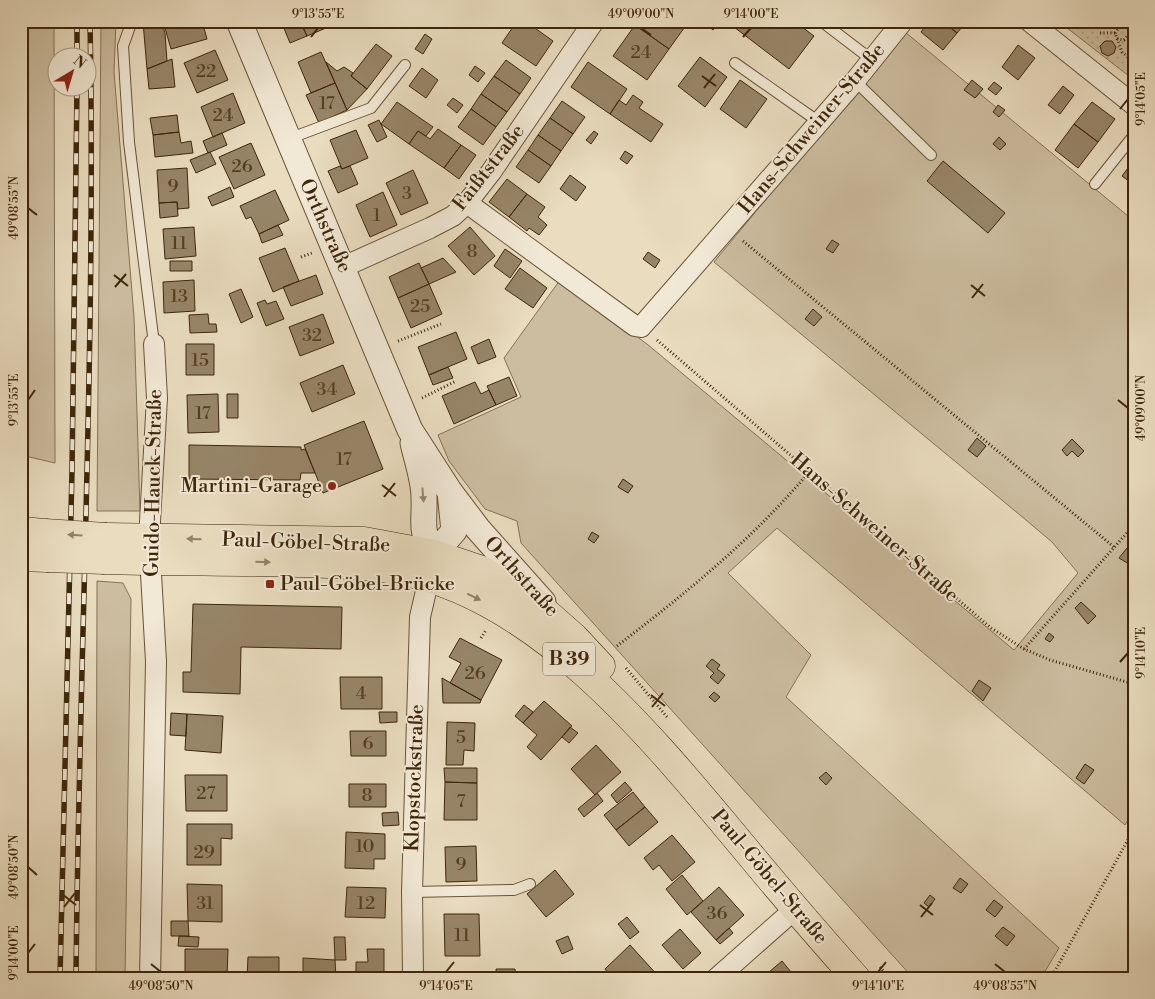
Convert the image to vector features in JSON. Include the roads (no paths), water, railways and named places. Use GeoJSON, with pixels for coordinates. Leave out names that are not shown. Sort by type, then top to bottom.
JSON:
{"type":"FeatureCollection","features":[{"type":"Feature","properties":{"kind":"main road","name":"Paul-Göbel-Straße"},"geometry":{"type":"LineString","coordinates":[[34,545],[150,550],[355,565],[400,571],[432,566],[482,570],[531,600],[574,638],[611,677],[683,776]]}},
{"type":"Feature","properties":{"kind":"main road","name":"Paul-Göbel-Straße"},"geometry":{"type":"LineString","coordinates":[[432,566],[473,595],[520,623],[562,652],[603,689],[683,776],[856,978]]}},
{"type":"Feature","properties":{"kind":"street","name":"Orthstraße"},"geometry":{"type":"LineString","coordinates":[[239,21],[287,140],[343,267],[410,430],[450,492],[486,539],[574,638]]}},
{"type":"Feature","properties":{"kind":"street","name":"Faißtstraße"},"geometry":{"type":"LineString","coordinates":[[343,267],[453,216],[492,172],[594,21]]}},
{"type":"Feature","properties":{"kind":"street","name":"Hans-Schweiner-Straße"},"geometry":{"type":"LineString","coordinates":[[467,202],[635,326],[641,327],[855,80],[903,21]]}},
{"type":"Feature","properties":{"kind":"street"},"geometry":{"type":"LineString","coordinates":[[1029,21],[1134,105]]}},
{"type":"Feature","properties":{"kind":"street","name":"Guido-Hauck-Straße"},"geometry":{"type":"LineString","coordinates":[[150,978],[156,661],[150,550],[156,398],[154,344]]}},
{"type":"Feature","properties":{"kind":"street","name":"Orthstraße"},"geometry":{"type":"LineString","coordinates":[[410,430],[424,497],[422,519],[424,537],[432,566]]}},
{"type":"Feature","properties":{"kind":"street","name":"Orthstraße"},"geometry":{"type":"LineString","coordinates":[[432,566],[454,531],[450,492]]}},
{"type":"Feature","properties":{"kind":"street","name":"Klopstockstraße"},"geometry":{"type":"LineString","coordinates":[[413,978],[412,892],[420,617],[432,566]]}},
{"type":"Feature","properties":{"kind":"street"},"geometry":{"type":"LineString","coordinates":[[717,978],[795,909]]}},
{"type":"Feature","properties":{"kind":"lane","name":"Guido-Hauck-Straße"},"geometry":{"type":"LineString","coordinates":[[132,21],[123,46],[129,142],[154,344]]}},
{"type":"Feature","properties":{"kind":"lane"},"geometry":{"type":"LineString","coordinates":[[821,21],[872,60]]}},
{"type":"Feature","properties":{"kind":"lane"},"geometry":{"type":"LineString","coordinates":[[735,64],[819,122]]}},
{"type":"Feature","properties":{"kind":"lane"},"geometry":{"type":"LineString","coordinates":[[287,140],[371,108],[406,65]]}},
{"type":"Feature","properties":{"kind":"lane"},"geometry":{"type":"LineString","coordinates":[[855,80],[931,155]]}},
{"type":"Feature","properties":{"kind":"lane"},"geometry":{"type":"LineString","coordinates":[[1095,184],[1134,135]]}},
{"type":"Feature","properties":{"kind":"lane"},"geometry":{"type":"LineString","coordinates":[[412,892],[514,890],[530,884]]}},
{"type":"Feature","properties":{"kind":"railway"},"geometry":{"type":"LineString","coordinates":[[77,21],[77,48]]}},
{"type":"Feature","properties":{"kind":"railway"},"geometry":{"type":"LineString","coordinates":[[76,978],[91,260],[90,21]]}},
{"type":"Feature","properties":{"kind":"railway"},"geometry":{"type":"LineString","coordinates":[[60,978],[72,471],[77,98]]}},
{"type":"Feature","properties":{"kind":"place","name":"Martini-Garage"},"geometry":{"type":"Point","coordinates":[332,486]}},
{"type":"Feature","properties":{"kind":"place","name":"Paul-Göbel-Brücke"},"geometry":{"type":"Point","coordinates":[270,584]}}]}
